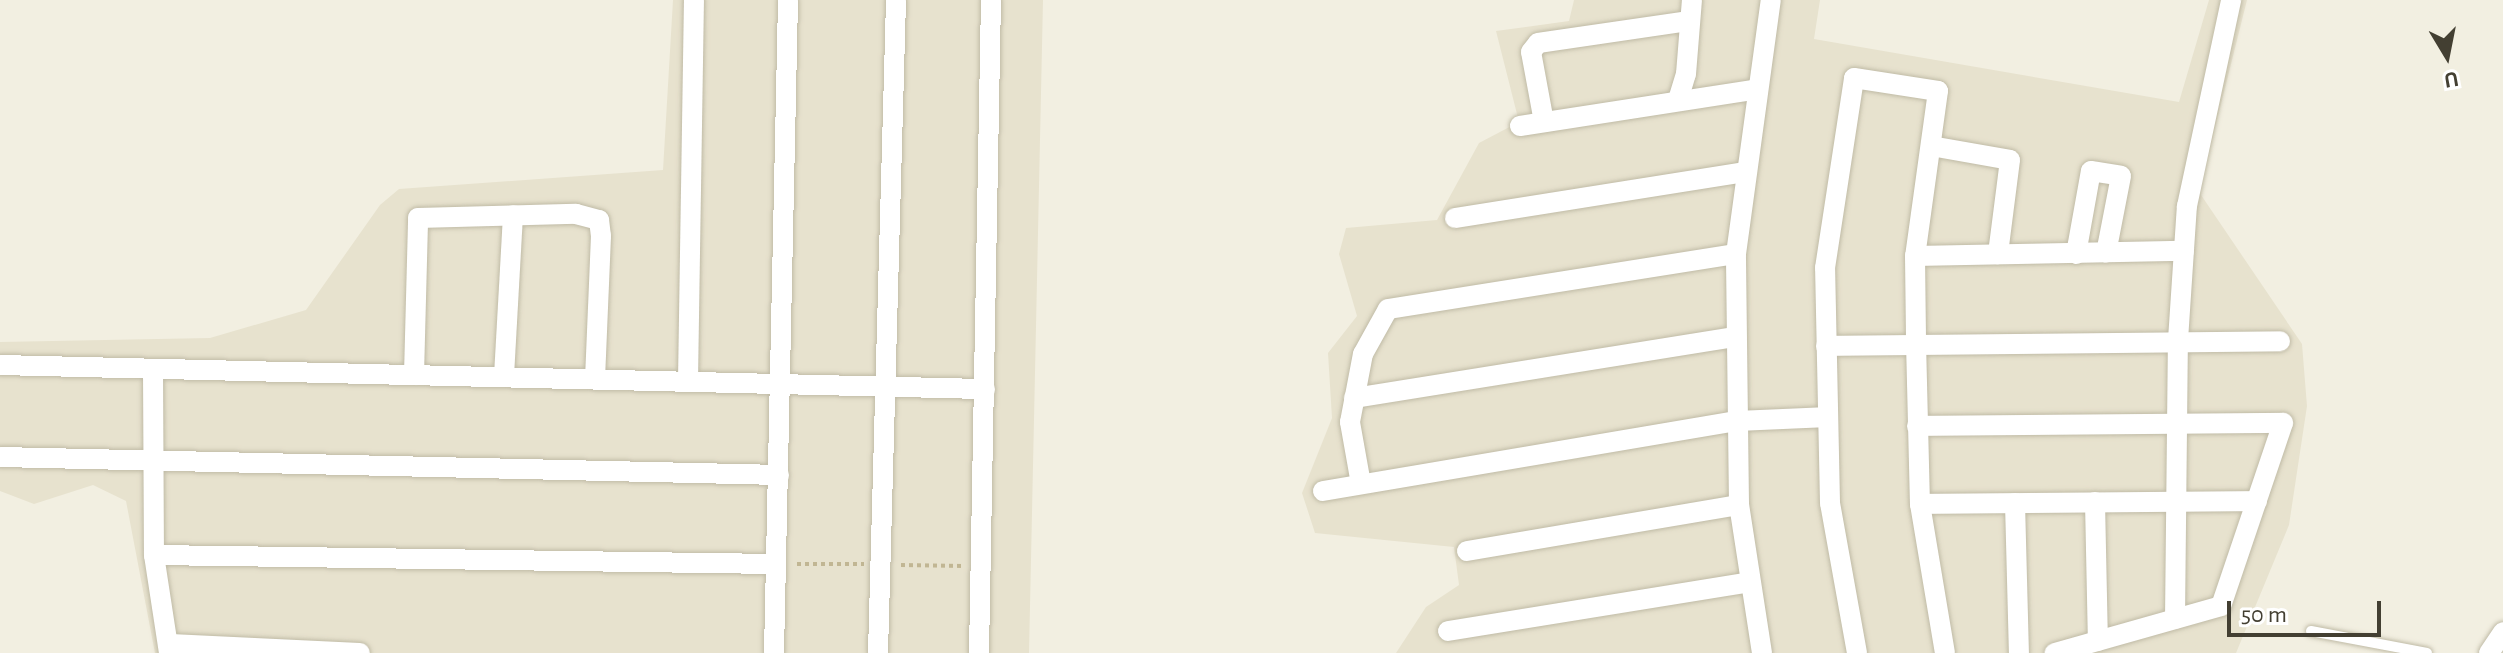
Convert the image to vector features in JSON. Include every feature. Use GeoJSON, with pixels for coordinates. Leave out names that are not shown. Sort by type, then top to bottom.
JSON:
{"type":"FeatureCollection","features":[{"type":"Feature","properties":{"kind":"street"},"geometry":{"type":"LineString","coordinates":[[688,380],[694,0]]}},
{"type":"Feature","properties":{"kind":"street"},"geometry":{"type":"LineString","coordinates":[[774,653],[788,0]]}},
{"type":"Feature","properties":{"kind":"street"},"geometry":{"type":"LineString","coordinates":[[878,653],[896,0]]}},
{"type":"Feature","properties":{"kind":"street"},"geometry":{"type":"LineString","coordinates":[[979,653],[991,0]]}},
{"type":"Feature","properties":{"kind":"street"},"geometry":{"type":"LineString","coordinates":[[1762,653],[1739,505],[1736,254],[1750,89],[1771,0]]}},
{"type":"Feature","properties":{"kind":"street"},"geometry":{"type":"LineString","coordinates":[[2175,619],[2178,340],[2184,251],[2201,121],[2212,95],[2231,0]]}},
{"type":"Feature","properties":{"kind":"street"},"geometry":{"type":"LineString","coordinates":[[1544,122],[1531,52],[1538,43],[1690,10],[1686,74],[1678,100]]}},
{"type":"Feature","properties":{"kind":"street"},"geometry":{"type":"LineString","coordinates":[[1686,74],[1750,89]]}},
{"type":"Feature","properties":{"kind":"street"},"geometry":{"type":"LineString","coordinates":[[1857,653],[1830,503],[1825,268],[1854,78],[1938,91],[1915,256],[1917,426],[1920,504],[1945,653]]}},
{"type":"Feature","properties":{"kind":"street"},"geometry":{"type":"LineString","coordinates":[[1520,126],[1750,89]]}},
{"type":"Feature","properties":{"kind":"street"},"geometry":{"type":"LineString","coordinates":[[1931,146],[2010,160],[1998,254]]}},
{"type":"Feature","properties":{"kind":"street"},"geometry":{"type":"LineString","coordinates":[[2076,254],[2091,171],[2121,176],[2106,253]]}},
{"type":"Feature","properties":{"kind":"street"},"geometry":{"type":"LineString","coordinates":[[1455,218],[1745,172]]}},
{"type":"Feature","properties":{"kind":"street"},"geometry":{"type":"LineString","coordinates":[[504,376],[513,215]]}},
{"type":"Feature","properties":{"kind":"street"},"geometry":{"type":"LineString","coordinates":[[414,375],[418,218],[592,215],[599,220],[595,377]]}},
{"type":"Feature","properties":{"kind":"street"},"geometry":{"type":"LineString","coordinates":[[1915,256],[2184,251]]}},
{"type":"Feature","properties":{"kind":"street"},"geometry":{"type":"LineString","coordinates":[[1361,484],[1350,422],[1363,354],[1388,309],[1736,254]]}},
{"type":"Feature","properties":{"kind":"street"},"geometry":{"type":"LineString","coordinates":[[1354,398],[1736,337]]}},
{"type":"Feature","properties":{"kind":"street"},"geometry":{"type":"LineString","coordinates":[[1826,346],[1916,342],[2280,341]]}},
{"type":"Feature","properties":{"kind":"street"},"geometry":{"type":"LineString","coordinates":[[0,365],[595,377],[985,389]]}},
{"type":"Feature","properties":{"kind":"street"},"geometry":{"type":"LineString","coordinates":[[153,370],[154,555],[170,648],[360,653]]}},
{"type":"Feature","properties":{"kind":"street"},"geometry":{"type":"LineString","coordinates":[[1323,491],[1737,421],[1828,417]]}},
{"type":"Feature","properties":{"kind":"street"},"geometry":{"type":"LineString","coordinates":[[1917,426],[2283,423],[2221,606],[2055,653]]}},
{"type":"Feature","properties":{"kind":"street"},"geometry":{"type":"LineString","coordinates":[[0,457],[779,475]]}},
{"type":"Feature","properties":{"kind":"street"},"geometry":{"type":"LineString","coordinates":[[1920,504],[2257,501]]}},
{"type":"Feature","properties":{"kind":"street"},"geometry":{"type":"LineString","coordinates":[[2095,502],[2098,641]]}},
{"type":"Feature","properties":{"kind":"street"},"geometry":{"type":"LineString","coordinates":[[2015,503],[2019,653]]}},
{"type":"Feature","properties":{"kind":"street"},"geometry":{"type":"LineString","coordinates":[[1467,551],[1739,505]]}},
{"type":"Feature","properties":{"kind":"street"},"geometry":{"type":"LineString","coordinates":[[154,555],[776,564]]}},
{"type":"Feature","properties":{"kind":"street"},"geometry":{"type":"LineString","coordinates":[[1448,631],[1750,582]]}},
{"type":"Feature","properties":{"kind":"street"},"geometry":{"type":"LineString","coordinates":[[2489,653],[2503,632]]}},
{"type":"Feature","properties":{"kind":"lane"},"geometry":{"type":"LineString","coordinates":[[2311,631],[2427,653]]}},
{"type":"Feature","properties":{"kind":"shaded area"},"geometry":{"type":"Polygon","coordinates":[[[673,0],[1043,0],[1029,653],[155,653],[126,501],[93,485],[34,504],[0,491],[0,342],[210,338],[306,310],[380,205],[399,189],[663,170],[673,0]]]}},
{"type":"Feature","properties":{"kind":"shaded area"},"geometry":{"type":"Polygon","coordinates":[[[1574,0],[1820,0],[1814,39],[2179,102],[2209,0],[2247,0],[2199,192],[2302,344],[2307,406],[2289,525],[2236,653],[1396,653],[1426,607],[1459,585],[1454,547],[1315,533],[1302,493],[1332,418],[1328,353],[1357,316],[1339,254],[1346,228],[1437,220],[1479,143],[1519,122],[1496,31],[1569,21],[1574,0]]]}}]}
